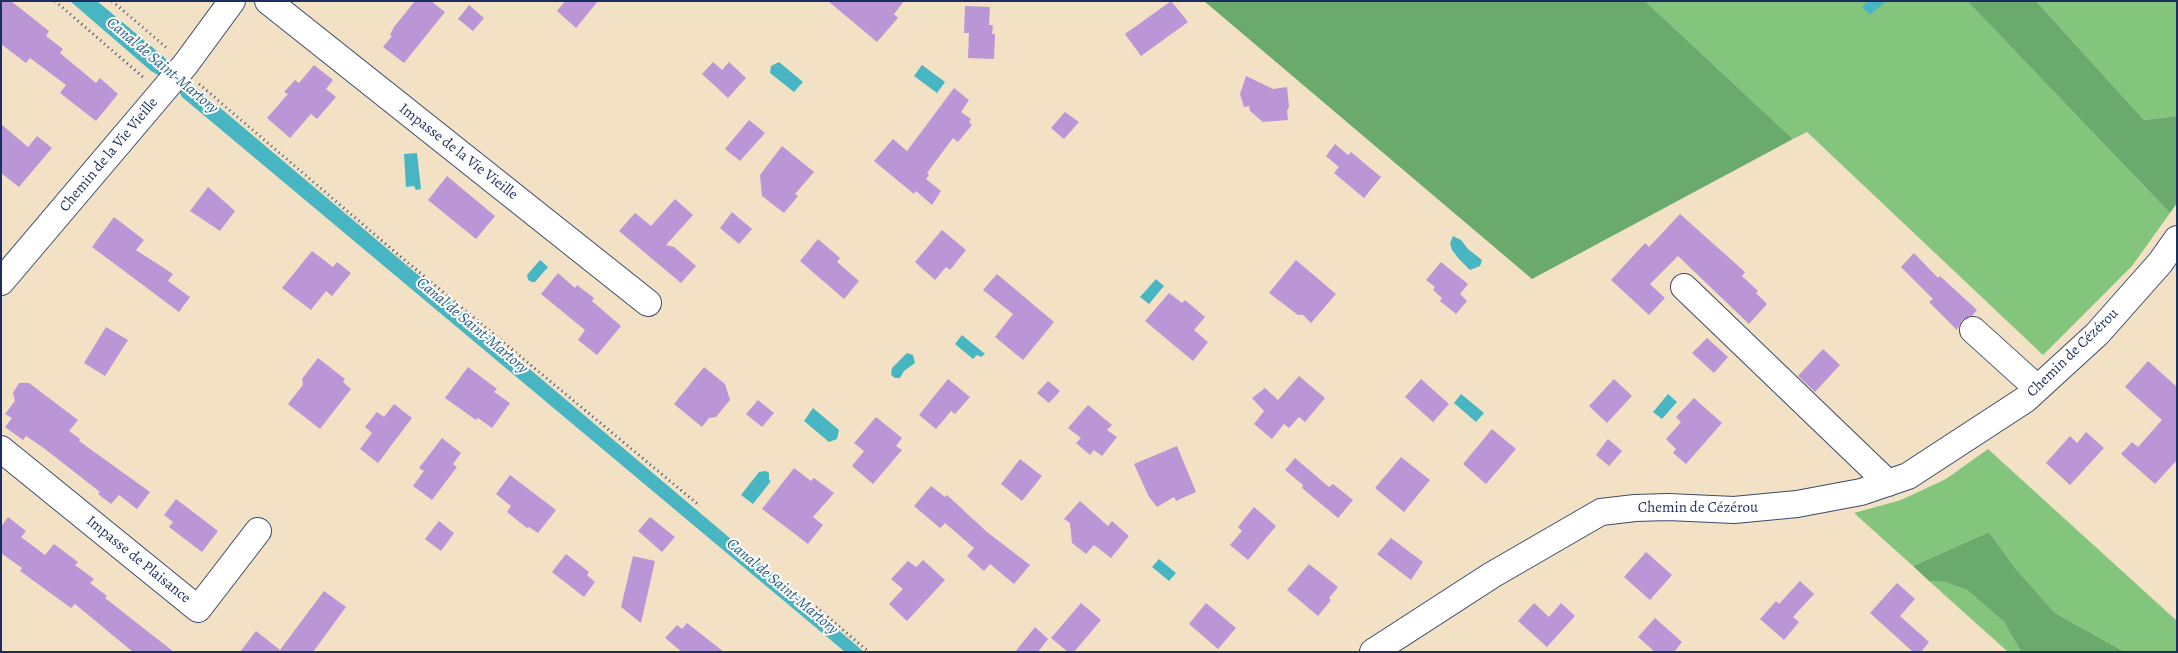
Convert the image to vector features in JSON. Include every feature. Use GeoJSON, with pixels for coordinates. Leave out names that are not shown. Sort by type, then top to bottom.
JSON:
{"type":"FeatureCollection","features":[{"type":"Feature","properties":{"kind":"street","name":"Chemin de la Vie Vieille"},"geometry":{"type":"LineString","coordinates":[[1,282],[174,78],[232,1]]}},
{"type":"Feature","properties":{"kind":"street","name":"Impasse de la Vie Vieille"},"geometry":{"type":"LineString","coordinates":[[268,1],[648,303]]}},
{"type":"Feature","properties":{"kind":"street","name":"Chemin de Cézérou"},"geometry":{"type":"LineString","coordinates":[[1373,652],[1492,575],[1601,512],[1668,507],[1734,510],[1797,504],[1861,492],[1908,476],[2026,398],[2097,334],[2160,263],[2177,239]]}},
{"type":"Feature","properties":{"kind":"street"},"geometry":{"type":"LineString","coordinates":[[1684,287],[1888,483]]}},
{"type":"Feature","properties":{"kind":"street"},"geometry":{"type":"LineString","coordinates":[[1973,330],[2037,388]]}},
{"type":"Feature","properties":{"kind":"street","name":"Impasse de Plaisance"},"geometry":{"type":"LineString","coordinates":[[1,449],[198,608],[258,531]]}},
{"type":"Feature","properties":{"kind":"path"},"geometry":{"type":"LineString","coordinates":[[54,1],[174,78],[194,79],[333,200],[700,506]]}},
{"type":"Feature","properties":{"kind":"path"},"geometry":{"type":"LineString","coordinates":[[112,1],[174,78]]}},
{"type":"Feature","properties":{"kind":"path"},"geometry":{"type":"LineString","coordinates":[[816,607],[869,652]]}},
{"type":"Feature","properties":{"kind":"green space"},"geometry":{"type":"Polygon","coordinates":[[[1204,1],[1645,1],[1793,139],[1532,279],[1204,1]]]}},
{"type":"Feature","properties":{"kind":"green space"},"geometry":{"type":"Polygon","coordinates":[[[1645,1],[1967,1],[2170,213],[2132,266],[2043,355],[1807,132],[1793,139],[1645,1]]]}},
{"type":"Feature","properties":{"kind":"green space"},"geometry":{"type":"Polygon","coordinates":[[[1967,1],[2036,1],[2144,120],[2177,116],[2177,203],[2170,213],[1967,1]]]}},
{"type":"Feature","properties":{"kind":"green space"},"geometry":{"type":"Polygon","coordinates":[[[2036,1],[2177,1],[2177,116],[2144,120],[2036,1]]]}},
{"type":"Feature","properties":{"kind":"green space"},"geometry":{"type":"Polygon","coordinates":[[[1988,449],[2177,621],[2177,652],[2125,652],[2055,613],[2015,568],[1989,532],[1913,566],[1854,513],[1901,500],[1946,479],[1988,449]]]}},
{"type":"Feature","properties":{"kind":"green space"},"geometry":{"type":"Polygon","coordinates":[[[1989,532],[2015,568],[2055,613],[2125,652],[2021,652],[2004,622],[1967,590],[1945,582],[1929,581],[1913,566],[1989,532]]]}},
{"type":"Feature","properties":{"kind":"green space"},"geometry":{"type":"Polygon","coordinates":[[[1929,581],[1945,582],[1967,590],[2004,622],[2021,652],[2008,652],[1929,581]]]}},
{"type":"Feature","properties":{"kind":"water","name":"Canal de Saint-Martory"},"geometry":{"type":"Polygon","coordinates":[[[70,1],[97,1],[164,57],[170,65],[160,76],[151,71],[70,1]]]}},
{"type":"Feature","properties":{"kind":"water"},"geometry":{"type":"Polygon","coordinates":[[[1868,1],[1886,1],[1870,15],[1862,7],[1868,1]]]}},
{"type":"Feature","properties":{"kind":"water"},"geometry":{"type":"Polygon","coordinates":[[[779,62],[803,82],[794,92],[770,73],[771,66],[779,62]]]}},
{"type":"Feature","properties":{"kind":"water"},"geometry":{"type":"Polygon","coordinates":[[[922,65],[945,82],[937,93],[914,76],[922,65]]]}},
{"type":"Feature","properties":{"kind":"water","name":"Canal de Saint-Martory"},"geometry":{"type":"Polygon","coordinates":[[[186,79],[864,652],[845,652],[182,97],[176,86],[186,79]]]}},
{"type":"Feature","properties":{"kind":"water"},"geometry":{"type":"Polygon","coordinates":[[[417,153],[421,189],[416,190],[414,186],[406,187],[404,154],[417,153]]]}},
{"type":"Feature","properties":{"kind":"water"},"geometry":{"type":"Polygon","coordinates":[[[1453,236],[1461,240],[1468,249],[1482,260],[1480,266],[1470,270],[1459,259],[1452,250],[1450,243],[1453,236]]]}},
{"type":"Feature","properties":{"kind":"water"},"geometry":{"type":"Polygon","coordinates":[[[540,260],[548,267],[535,282],[532,282],[528,280],[527,275],[540,260]]]}},
{"type":"Feature","properties":{"kind":"water"},"geometry":{"type":"Polygon","coordinates":[[[1156,279],[1164,286],[1149,304],[1140,297],[1156,279]]]}},
{"type":"Feature","properties":{"kind":"water"},"geometry":{"type":"Polygon","coordinates":[[[962,335],[985,354],[981,357],[977,355],[973,359],[955,344],[962,335]]]}},
{"type":"Feature","properties":{"kind":"water"},"geometry":{"type":"Polygon","coordinates":[[[907,353],[913,355],[915,363],[904,371],[900,378],[895,378],[891,375],[892,368],[907,353]]]}},
{"type":"Feature","properties":{"kind":"water"},"geometry":{"type":"Polygon","coordinates":[[[1461,394],[1484,413],[1476,422],[1454,403],[1461,394]]]}},
{"type":"Feature","properties":{"kind":"water"},"geometry":{"type":"Polygon","coordinates":[[[1668,394],[1677,402],[1662,419],[1653,412],[1668,394]]]}},
{"type":"Feature","properties":{"kind":"water"},"geometry":{"type":"Polygon","coordinates":[[[813,408],[839,430],[837,439],[829,442],[804,421],[813,408]]]}},
{"type":"Feature","properties":{"kind":"water"},"geometry":{"type":"Polygon","coordinates":[[[766,471],[769,473],[769,480],[771,481],[753,504],[741,495],[759,472],[766,471]]]}},
{"type":"Feature","properties":{"kind":"water"},"geometry":{"type":"Polygon","coordinates":[[[1159,559],[1176,573],[1169,581],[1152,567],[1159,559]]]}},
{"type":"Feature","properties":{"kind":"building"},"geometry":{"type":"Polygon","coordinates":[[[1,1],[11,1],[49,31],[46,36],[63,49],[60,53],[96,83],[100,78],[118,94],[96,121],[60,93],[66,85],[30,58],[26,63],[1,44],[1,1]]]}},
{"type":"Feature","properties":{"kind":"building"},"geometry":{"type":"Polygon","coordinates":[[[415,1],[431,1],[445,12],[404,63],[383,47],[392,36],[390,35],[394,27],[415,1]]]}},
{"type":"Feature","properties":{"kind":"building"},"geometry":{"type":"Polygon","coordinates":[[[565,1],[598,1],[576,28],[557,11],[565,1]]]}},
{"type":"Feature","properties":{"kind":"building"},"geometry":{"type":"Polygon","coordinates":[[[828,1],[904,1],[894,14],[898,18],[877,42],[828,1]]]}},
{"type":"Feature","properties":{"kind":"building"},"geometry":{"type":"Polygon","coordinates":[[[1171,1],[1188,22],[1141,56],[1125,34],[1171,1]]]}},
{"type":"Feature","properties":{"kind":"building"},"geometry":{"type":"Polygon","coordinates":[[[469,5],[484,18],[473,31],[458,19],[469,5]]]}},
{"type":"Feature","properties":{"kind":"building"},"geometry":{"type":"Polygon","coordinates":[[[965,6],[990,7],[989,25],[993,25],[992,34],[995,34],[994,59],[968,58],[969,33],[964,33],[965,6]]]}},
{"type":"Feature","properties":{"kind":"building"},"geometry":{"type":"Polygon","coordinates":[[[713,62],[722,70],[729,62],[746,78],[728,98],[702,74],[713,62]]]}},
{"type":"Feature","properties":{"kind":"building"},"geometry":{"type":"Polygon","coordinates":[[[314,65],[333,80],[326,89],[336,97],[317,119],[311,114],[290,138],[267,118],[288,94],[284,92],[295,80],[299,83],[314,65]]]}},
{"type":"Feature","properties":{"kind":"building"},"geometry":{"type":"Polygon","coordinates":[[[1246,76],[1273,89],[1287,87],[1288,120],[1263,122],[1250,111],[1249,106],[1244,107],[1240,94],[1246,76]]]}},
{"type":"Feature","properties":{"kind":"building"},"geometry":{"type":"Polygon","coordinates":[[[954,88],[969,100],[961,112],[971,119],[969,122],[972,125],[958,142],[953,138],[927,173],[929,175],[926,179],[941,191],[932,205],[916,191],[914,194],[874,161],[893,139],[907,151],[954,88]]]}},
{"type":"Feature","properties":{"kind":"building"},"geometry":{"type":"Polygon","coordinates":[[[1065,112],[1079,122],[1064,139],[1051,128],[1065,112]]]}},
{"type":"Feature","properties":{"kind":"building"},"geometry":{"type":"Polygon","coordinates":[[[749,120],[765,133],[740,161],[725,149],[749,120]]]}},
{"type":"Feature","properties":{"kind":"building"},"geometry":{"type":"Polygon","coordinates":[[[1,124],[28,147],[37,136],[52,148],[19,187],[1,173],[1,124]]]}},
{"type":"Feature","properties":{"kind":"building"},"geometry":{"type":"Polygon","coordinates":[[[1335,144],[1348,155],[1351,152],[1381,177],[1364,198],[1334,173],[1339,167],[1326,156],[1335,144]]]}},
{"type":"Feature","properties":{"kind":"building"},"geometry":{"type":"Polygon","coordinates":[[[782,146],[814,172],[795,194],[798,196],[784,213],[762,196],[760,175],[782,146]]]}},
{"type":"Feature","properties":{"kind":"building"},"geometry":{"type":"Polygon","coordinates":[[[447,176],[495,216],[476,239],[428,200],[447,176]]]}},
{"type":"Feature","properties":{"kind":"building"},"geometry":{"type":"Polygon","coordinates":[[[208,187],[235,211],[220,231],[190,211],[208,187]]]}},
{"type":"Feature","properties":{"kind":"building"},"geometry":{"type":"Polygon","coordinates":[[[675,199],[693,215],[666,245],[674,247],[696,266],[681,283],[619,231],[635,213],[651,226],[675,199]]]}},
{"type":"Feature","properties":{"kind":"building"},"geometry":{"type":"Polygon","coordinates":[[[732,212],[752,229],[739,244],[720,228],[732,212]]]}},
{"type":"Feature","properties":{"kind":"building"},"geometry":{"type":"Polygon","coordinates":[[[1680,214],[1745,272],[1742,276],[1758,291],[1756,293],[1767,304],[1749,324],[1678,256],[1650,284],[1665,298],[1649,315],[1611,280],[1645,243],[1649,247],[1680,214]]]}},
{"type":"Feature","properties":{"kind":"building"},"geometry":{"type":"Polygon","coordinates":[[[114,217],[144,240],[136,250],[173,274],[168,281],[190,297],[179,312],[92,247],[114,217]]]}},
{"type":"Feature","properties":{"kind":"building"},"geometry":{"type":"Polygon","coordinates":[[[942,230],[966,250],[950,270],[946,267],[935,280],[915,262],[942,230]]]}},
{"type":"Feature","properties":{"kind":"building"},"geometry":{"type":"Polygon","coordinates":[[[818,239],[840,258],[837,262],[859,281],[844,299],[800,261],[818,239]]]}},
{"type":"Feature","properties":{"kind":"building"},"geometry":{"type":"Polygon","coordinates":[[[312,251],[333,267],[337,262],[351,273],[332,296],[326,291],[311,310],[282,288],[312,251]]]}},
{"type":"Feature","properties":{"kind":"building"},"geometry":{"type":"Polygon","coordinates":[[[1914,253],[1938,278],[1940,276],[1977,310],[1972,316],[1962,320],[1957,330],[1929,302],[1933,299],[1901,267],[1914,253]]]}},
{"type":"Feature","properties":{"kind":"building"},"geometry":{"type":"Polygon","coordinates":[[[1296,260],[1336,294],[1311,323],[1303,315],[1298,315],[1269,293],[1296,260]]]}},
{"type":"Feature","properties":{"kind":"building"},"geometry":{"type":"Polygon","coordinates":[[[1441,262],[1468,284],[1460,294],[1467,301],[1456,314],[1440,301],[1442,298],[1433,290],[1435,287],[1426,280],[1441,262]]]}},
{"type":"Feature","properties":{"kind":"building"},"geometry":{"type":"Polygon","coordinates":[[[558,273],[575,288],[577,285],[594,298],[592,301],[621,326],[597,355],[578,340],[585,330],[541,294],[558,273]]]}},
{"type":"Feature","properties":{"kind":"building"},"geometry":{"type":"Polygon","coordinates":[[[997,274],[1054,322],[1023,360],[995,337],[1013,314],[983,290],[997,274]]]}},
{"type":"Feature","properties":{"kind":"building"},"geometry":{"type":"Polygon","coordinates":[[[1169,293],[1182,303],[1185,300],[1205,317],[1194,330],[1208,342],[1193,361],[1145,321],[1169,293]]]}},
{"type":"Feature","properties":{"kind":"building"},"geometry":{"type":"Polygon","coordinates":[[[106,327],[128,340],[105,376],[84,363],[106,327]]]}},
{"type":"Feature","properties":{"kind":"building"},"geometry":{"type":"Polygon","coordinates":[[[1707,338],[1728,357],[1714,373],[1692,353],[1707,338]]]}},
{"type":"Feature","properties":{"kind":"building"},"geometry":{"type":"Polygon","coordinates":[[[1823,349],[1840,365],[1815,392],[1798,376],[1823,349]]]}},
{"type":"Feature","properties":{"kind":"building"},"geometry":{"type":"Polygon","coordinates":[[[318,358],[345,379],[343,382],[351,389],[320,429],[288,404],[303,385],[302,379],[318,358]]]}},
{"type":"Feature","properties":{"kind":"building"},"geometry":{"type":"Polygon","coordinates":[[[2148,361],[2177,387],[2177,460],[2155,484],[2121,454],[2132,442],[2138,447],[2162,420],[2125,387],[2148,361]]]}},
{"type":"Feature","properties":{"kind":"building"},"geometry":{"type":"Polygon","coordinates":[[[468,367],[497,389],[494,392],[510,403],[492,428],[478,418],[476,420],[445,398],[468,367]]]}},
{"type":"Feature","properties":{"kind":"building"},"geometry":{"type":"Polygon","coordinates":[[[704,367],[725,384],[730,400],[716,417],[709,418],[702,427],[674,404],[704,367]]]}},
{"type":"Feature","properties":{"kind":"building"},"geometry":{"type":"Polygon","coordinates":[[[1299,376],[1325,398],[1305,422],[1299,417],[1289,428],[1284,424],[1272,439],[1254,424],[1264,411],[1252,398],[1265,388],[1278,400],[1299,376]]]}},
{"type":"Feature","properties":{"kind":"building"},"geometry":{"type":"Polygon","coordinates":[[[948,379],[970,397],[955,414],[951,411],[936,429],[919,415],[948,379]]]}},
{"type":"Feature","properties":{"kind":"building"},"geometry":{"type":"Polygon","coordinates":[[[1421,379],[1449,404],[1433,422],[1405,397],[1421,379]]]}},
{"type":"Feature","properties":{"kind":"building"},"geometry":{"type":"Polygon","coordinates":[[[1614,379],[1632,396],[1607,423],[1589,406],[1614,379]]]}},
{"type":"Feature","properties":{"kind":"building"},"geometry":{"type":"Polygon","coordinates":[[[1048,381],[1060,391],[1049,403],[1037,393],[1048,381]]]}},
{"type":"Feature","properties":{"kind":"building"},"geometry":{"type":"Polygon","coordinates":[[[19,383],[29,383],[78,420],[69,431],[80,439],[79,441],[150,492],[137,509],[119,495],[111,504],[98,494],[100,492],[45,449],[26,436],[23,440],[5,427],[12,418],[5,414],[15,401],[13,393],[19,383]]]}},
{"type":"Feature","properties":{"kind":"building"},"geometry":{"type":"Polygon","coordinates":[[[1694,398],[1722,423],[1686,464],[1673,453],[1676,449],[1666,439],[1681,422],[1676,417],[1694,398]]]}},
{"type":"Feature","properties":{"kind":"building"},"geometry":{"type":"Polygon","coordinates":[[[758,400],[774,413],[762,427],[746,414],[758,400]]]}},
{"type":"Feature","properties":{"kind":"building"},"geometry":{"type":"Polygon","coordinates":[[[394,404],[412,418],[378,463],[360,449],[372,433],[365,427],[377,412],[384,417],[394,404]]]}},
{"type":"Feature","properties":{"kind":"building"},"geometry":{"type":"Polygon","coordinates":[[[1088,405],[1112,425],[1107,430],[1117,437],[1102,456],[1094,450],[1090,455],[1076,443],[1081,438],[1068,428],[1088,405]]]}},
{"type":"Feature","properties":{"kind":"building"},"geometry":{"type":"Polygon","coordinates":[[[876,417],[902,438],[896,446],[902,450],[873,484],[852,466],[864,451],[854,443],[876,417]]]}},
{"type":"Feature","properties":{"kind":"building"},"geometry":{"type":"Polygon","coordinates":[[[1492,429],[1516,449],[1486,484],[1463,464],[1492,429]]]}},
{"type":"Feature","properties":{"kind":"building"},"geometry":{"type":"Polygon","coordinates":[[[2086,432],[2104,448],[2070,485],[2046,463],[2070,436],[2077,443],[2086,432]]]}},
{"type":"Feature","properties":{"kind":"building"},"geometry":{"type":"Polygon","coordinates":[[[442,438],[461,453],[453,464],[457,467],[432,500],[413,486],[424,471],[419,468],[442,438]]]}},
{"type":"Feature","properties":{"kind":"building"},"geometry":{"type":"Polygon","coordinates":[[[1608,439],[1622,451],[1609,466],[1596,455],[1608,439]]]}},
{"type":"Feature","properties":{"kind":"building"},"geometry":{"type":"Polygon","coordinates":[[[1177,446],[1196,492],[1176,501],[1174,497],[1157,507],[1149,497],[1134,464],[1177,446]]]}},
{"type":"Feature","properties":{"kind":"building"},"geometry":{"type":"Polygon","coordinates":[[[1401,457],[1430,480],[1404,512],[1375,488],[1401,457]]]}},
{"type":"Feature","properties":{"kind":"building"},"geometry":{"type":"Polygon","coordinates":[[[1295,458],[1329,487],[1333,484],[1353,500],[1338,518],[1302,488],[1303,485],[1285,470],[1295,458]]]}},
{"type":"Feature","properties":{"kind":"building"},"geometry":{"type":"Polygon","coordinates":[[[1020,459],[1042,476],[1022,501],[1001,484],[1020,459]]]}},
{"type":"Feature","properties":{"kind":"building"},"geometry":{"type":"Polygon","coordinates":[[[794,468],[811,481],[814,478],[834,493],[813,517],[823,525],[808,544],[762,509],[794,468]]]}},
{"type":"Feature","properties":{"kind":"building"},"geometry":{"type":"Polygon","coordinates":[[[510,475],[556,510],[538,533],[529,527],[527,528],[507,512],[511,506],[496,494],[510,475]]]}},
{"type":"Feature","properties":{"kind":"building"},"geometry":{"type":"Polygon","coordinates":[[[931,486],[945,497],[947,495],[987,532],[1030,565],[1014,584],[990,564],[984,571],[967,556],[974,548],[945,523],[940,528],[914,506],[931,486]]]}},
{"type":"Feature","properties":{"kind":"building"},"geometry":{"type":"Polygon","coordinates":[[[176,499],[218,531],[202,552],[169,527],[173,522],[164,515],[176,499]]]}},
{"type":"Feature","properties":{"kind":"building"},"geometry":{"type":"Polygon","coordinates":[[[1080,501],[1108,526],[1112,521],[1129,536],[1111,558],[1094,545],[1086,554],[1072,543],[1070,523],[1064,519],[1080,501]]]}},
{"type":"Feature","properties":{"kind":"building"},"geometry":{"type":"Polygon","coordinates":[[[1254,507],[1276,526],[1248,560],[1230,545],[1242,531],[1238,527],[1254,507]]]}},
{"type":"Feature","properties":{"kind":"building"},"geometry":{"type":"Polygon","coordinates":[[[8,517],[26,531],[21,537],[45,555],[54,544],[78,562],[75,565],[94,579],[90,583],[107,596],[105,598],[174,652],[133,652],[75,604],[71,608],[20,571],[22,568],[1,553],[1,527],[8,517]]]}},
{"type":"Feature","properties":{"kind":"building"},"geometry":{"type":"Polygon","coordinates":[[[650,517],[675,537],[662,552],[638,531],[650,517]]]}},
{"type":"Feature","properties":{"kind":"building"},"geometry":{"type":"Polygon","coordinates":[[[439,521],[454,533],[441,551],[425,539],[439,521]]]}},
{"type":"Feature","properties":{"kind":"building"},"geometry":{"type":"Polygon","coordinates":[[[1391,538],[1423,562],[1411,580],[1377,554],[1391,538]]]}},
{"type":"Feature","properties":{"kind":"building"},"geometry":{"type":"Polygon","coordinates":[[[1646,552],[1672,575],[1650,600],[1624,577],[1646,552]]]}},
{"type":"Feature","properties":{"kind":"building"},"geometry":{"type":"Polygon","coordinates":[[[566,554],[589,572],[587,575],[595,582],[584,597],[552,572],[566,554]]]}},
{"type":"Feature","properties":{"kind":"building"},"geometry":{"type":"Polygon","coordinates":[[[633,556],[655,561],[641,623],[621,607],[633,556]]]}},
{"type":"Feature","properties":{"kind":"building"},"geometry":{"type":"Polygon","coordinates":[[[923,560],[945,580],[907,621],[889,604],[903,589],[891,579],[908,561],[916,567],[923,560]]]}},
{"type":"Feature","properties":{"kind":"building"},"geometry":{"type":"Polygon","coordinates":[[[1309,564],[1338,587],[1329,598],[1331,600],[1318,616],[1287,590],[1309,564]]]}},
{"type":"Feature","properties":{"kind":"building"},"geometry":{"type":"Polygon","coordinates":[[[1800,581],[1814,594],[1793,617],[1799,622],[1784,640],[1760,619],[1776,601],[1779,604],[1800,581]]]}},
{"type":"Feature","properties":{"kind":"building"},"geometry":{"type":"Polygon","coordinates":[[[1897,583],[1915,599],[1900,616],[1929,642],[1921,652],[1913,652],[1870,613],[1897,583]]]}},
{"type":"Feature","properties":{"kind":"building"},"geometry":{"type":"Polygon","coordinates":[[[324,591],[346,607],[313,652],[240,652],[256,631],[280,650],[324,591]]]}},
{"type":"Feature","properties":{"kind":"building"},"geometry":{"type":"Polygon","coordinates":[[[1081,603],[1101,620],[1074,652],[1068,652],[1051,638],[1081,603]]]}},
{"type":"Feature","properties":{"kind":"building"},"geometry":{"type":"Polygon","coordinates":[[[1206,603],[1236,628],[1218,649],[1189,624],[1206,603]]]}},
{"type":"Feature","properties":{"kind":"building"},"geometry":{"type":"Polygon","coordinates":[[[1534,603],[1549,617],[1561,603],[1575,616],[1547,647],[1518,621],[1534,603]]]}},
{"type":"Feature","properties":{"kind":"building"},"geometry":{"type":"Polygon","coordinates":[[[1655,618],[1682,642],[1674,652],[1655,652],[1638,637],[1655,618]]]}},
{"type":"Feature","properties":{"kind":"building"},"geometry":{"type":"Polygon","coordinates":[[[687,623],[724,652],[682,652],[665,638],[677,625],[682,629],[687,623]]]}},
{"type":"Feature","properties":{"kind":"building"},"geometry":{"type":"Polygon","coordinates":[[[1035,627],[1048,639],[1038,652],[1015,652],[1035,627]]]}}]}
